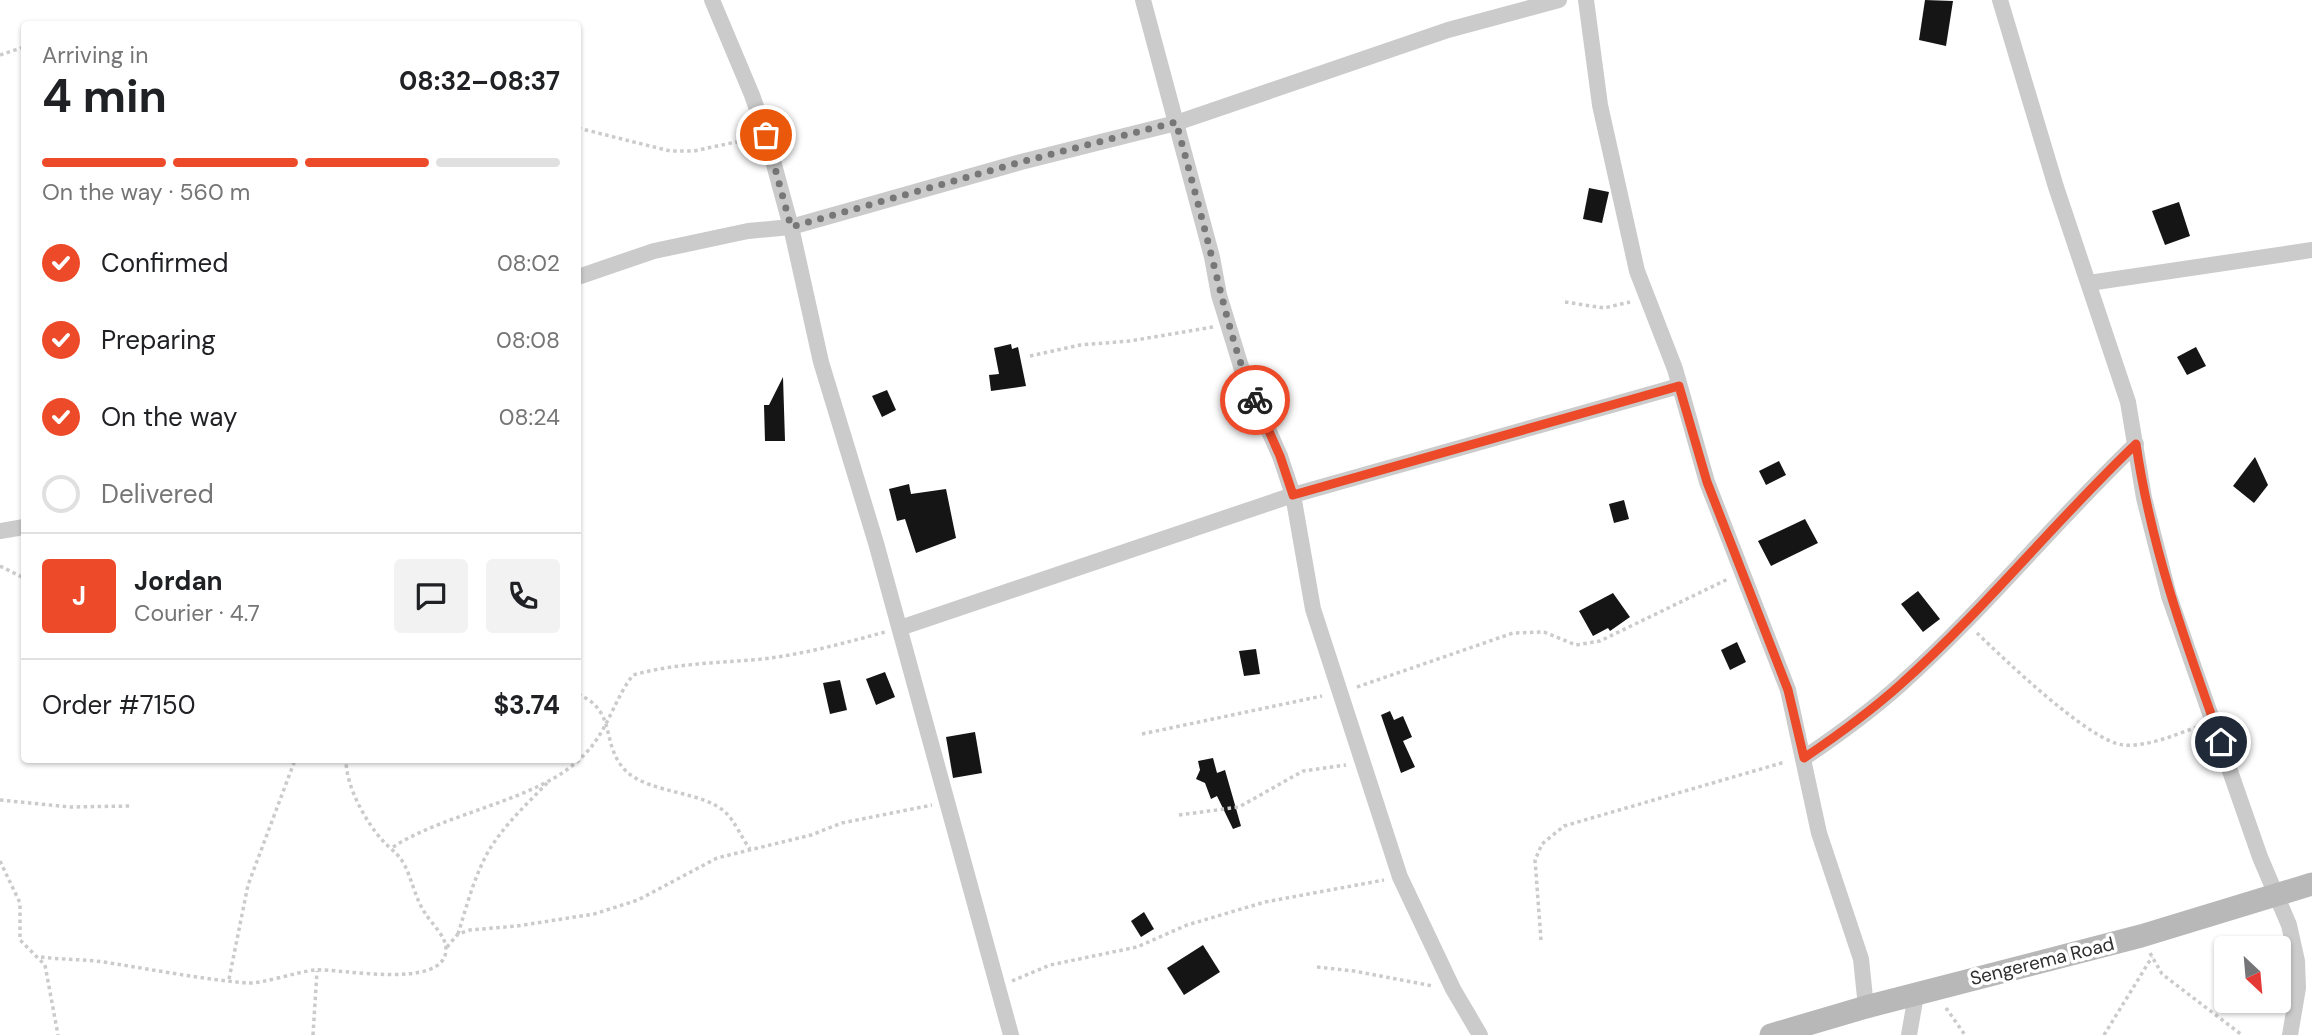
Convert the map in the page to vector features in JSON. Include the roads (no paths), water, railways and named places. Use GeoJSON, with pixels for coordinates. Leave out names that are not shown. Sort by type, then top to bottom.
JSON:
{"type":"FeatureCollection","features":[{"type":"Feature","properties":{"kind":"main road","name":"Sengerema Road"},"geometry":{"type":"LineString","coordinates":[[1771,1035],[1866,1007],[2141,936],[2312,884]]}},
{"type":"Feature","properties":{"kind":"street"},"geometry":{"type":"LineString","coordinates":[[712,0],[766,135],[791,227],[821,362],[900,628],[1011,1035]]}},
{"type":"Feature","properties":{"kind":"street"},"geometry":{"type":"LineString","coordinates":[[1143,0],[1243,373],[1280,456],[1293,495],[1312,609],[1362,764],[1400,877],[1453,989],[1480,1035]]}},
{"type":"Feature","properties":{"kind":"street"},"geometry":{"type":"LineString","coordinates":[[581,276],[654,251],[748,231],[791,227],[1021,162],[1176,122],[1448,30],[1559,0]]}},
{"type":"Feature","properties":{"kind":"street"},"geometry":{"type":"LineString","coordinates":[[1586,0],[1600,105],[1625,229],[1645,298],[1679,386],[1707,482],[1788,690],[1819,833],[1861,959],[1866,1007]]}},
{"type":"Feature","properties":{"kind":"street"},"geometry":{"type":"LineString","coordinates":[[2000,0],[2056,187],[2128,402],[2144,498],[2169,596],[2260,857],[2278,894],[2297,961],[2298,988],[2290,1035]]}},
{"type":"Feature","properties":{"kind":"street"},"geometry":{"type":"LineString","coordinates":[[2089,283],[2312,250]]}},
{"type":"Feature","properties":{"kind":"street"},"geometry":{"type":"LineString","coordinates":[[900,628],[1293,495],[1679,386]]}},
{"type":"Feature","properties":{"kind":"street"},"geometry":{"type":"LineString","coordinates":[[1804,758],[1892,691],[1966,621],[2086,492],[2136,444]]}},
{"type":"Feature","properties":{"kind":"street"},"geometry":{"type":"LineString","coordinates":[[0,531],[21,528]]}},
{"type":"Feature","properties":{"kind":"street"},"geometry":{"type":"LineString","coordinates":[[1909,1035],[1925,992]]}}]}
